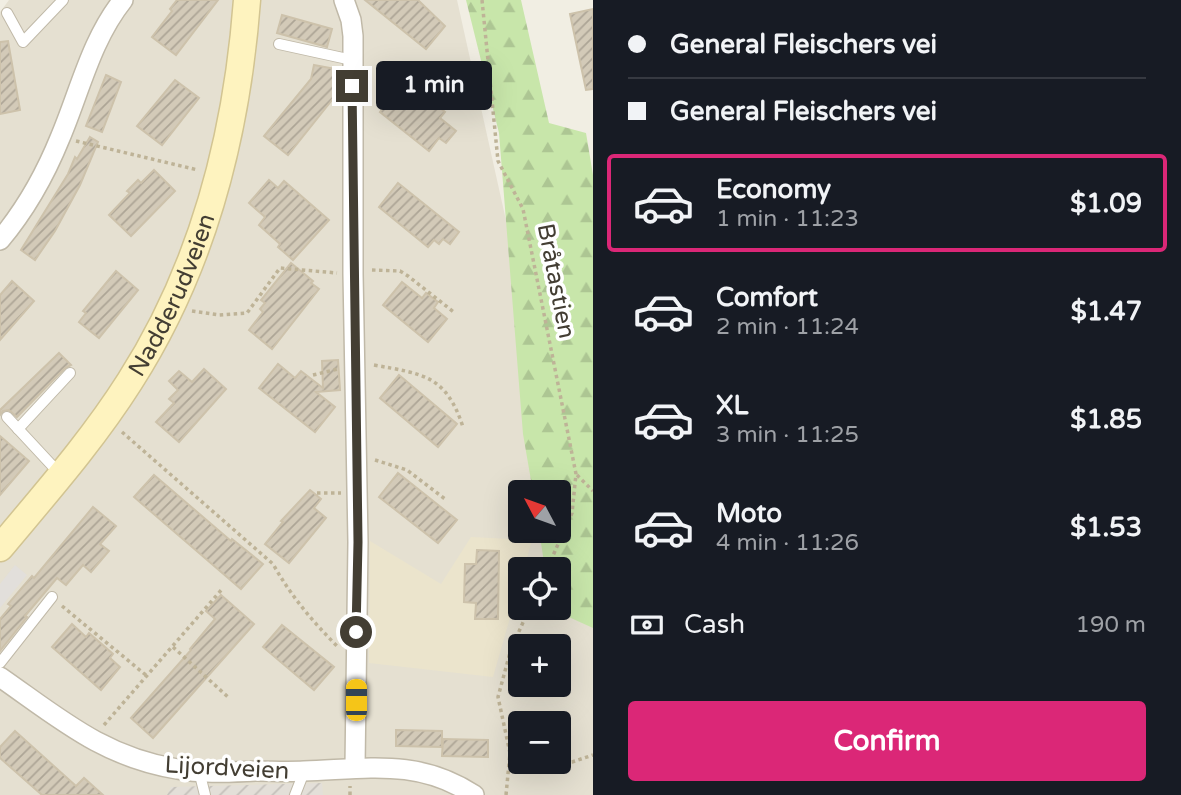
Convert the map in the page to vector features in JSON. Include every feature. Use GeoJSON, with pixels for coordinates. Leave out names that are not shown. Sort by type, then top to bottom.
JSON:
{"type":"FeatureCollection","features":[{"type":"Feature","properties":{"kind":"main road","name":"Nadderudveien"},"geometry":{"type":"LineString","coordinates":[[0,548],[96,431],[141,365],[187,271],[212,200],[228,141],[240,77],[247,0]]}},
{"type":"Feature","properties":{"kind":"street"},"geometry":{"type":"LineString","coordinates":[[0,240],[30,199],[61,137],[94,48],[105,25],[123,0]]}},
{"type":"Feature","properties":{"kind":"street"},"geometry":{"type":"LineString","coordinates":[[344,0],[351,20],[352,60],[356,457],[355,767]]}},
{"type":"Feature","properties":{"kind":"street","name":"Lijordveien"},"geometry":{"type":"LineString","coordinates":[[0,677],[91,740],[139,761],[180,770],[199,771],[304,772],[355,767],[420,771],[453,781],[474,795]]}},
{"type":"Feature","properties":{"kind":"lane"},"geometry":{"type":"LineString","coordinates":[[7,13],[23,42],[63,0]]}},
{"type":"Feature","properties":{"kind":"lane"},"geometry":{"type":"LineString","coordinates":[[279,44],[352,60]]}},
{"type":"Feature","properties":{"kind":"lane"},"geometry":{"type":"LineString","coordinates":[[18,429],[70,373]]}},
{"type":"Feature","properties":{"kind":"lane"},"geometry":{"type":"LineString","coordinates":[[7,417],[61,475]]}},
{"type":"Feature","properties":{"kind":"lane"},"geometry":{"type":"LineString","coordinates":[[0,663],[52,597]]}},
{"type":"Feature","properties":{"kind":"lane"},"geometry":{"type":"LineString","coordinates":[[199,771],[205,795]]}},
{"type":"Feature","properties":{"kind":"lane"},"geometry":{"type":"LineString","coordinates":[[295,795],[304,772]]}},
{"type":"Feature","properties":{"kind":"path","name":"Bråtastien"},"geometry":{"type":"LineString","coordinates":[[482,0],[498,161],[523,209],[576,474],[572,513],[552,557]]}},
{"type":"Feature","properties":{"kind":"path"},"geometry":{"type":"LineString","coordinates":[[61,137],[207,172]]}},
{"type":"Feature","properties":{"kind":"path"},"geometry":{"type":"LineString","coordinates":[[192,311],[219,315],[247,313],[280,268],[353,272],[400,271],[455,313]]}},
{"type":"Feature","properties":{"kind":"path"},"geometry":{"type":"LineString","coordinates":[[313,375],[354,365],[411,372],[433,379],[457,407],[463,427]]}},
{"type":"Feature","properties":{"kind":"path"},"geometry":{"type":"LineString","coordinates":[[122,432],[251,543],[273,564],[287,589],[315,624],[345,653],[356,655]]}},
{"type":"Feature","properties":{"kind":"path"},"geometry":{"type":"LineString","coordinates":[[356,457],[384,461],[407,470],[445,499]]}},
{"type":"Feature","properties":{"kind":"path"},"geometry":{"type":"LineString","coordinates":[[576,474],[593,491]]}},
{"type":"Feature","properties":{"kind":"path"},"geometry":{"type":"LineString","coordinates":[[91,740],[223,588]]}},
{"type":"Feature","properties":{"kind":"path"},"geometry":{"type":"LineString","coordinates":[[62,606],[147,676]]}},
{"type":"Feature","properties":{"kind":"path"},"geometry":{"type":"LineString","coordinates":[[508,744],[498,697],[511,649],[524,620]]}},
{"type":"Feature","properties":{"kind":"path"},"geometry":{"type":"LineString","coordinates":[[173,647],[228,697]]}},
{"type":"Feature","properties":{"kind":"path"},"geometry":{"type":"LineString","coordinates":[[571,762],[593,755]]}},
{"type":"Feature","properties":{"kind":"path"},"geometry":{"type":"LineString","coordinates":[[506,795],[508,768]]}},
{"type":"Feature","properties":{"kind":"shaded area"},"geometry":{"type":"Polygon","coordinates":[[[9,0],[457,0],[564,480],[508,480],[508,543],[571,543],[571,513],[593,612],[593,795],[0,795],[0,12],[9,0]]]}},
{"type":"Feature","properties":{"kind":"shaded area"},"geometry":{"type":"Polygon","coordinates":[[[471,537],[508,539],[508,543],[531,543],[527,557],[508,557],[509,620],[493,677],[369,663],[370,541],[441,584],[471,537]]]}},
{"type":"Feature","properties":{"kind":"shaded area"},"geometry":{"type":"Polygon","coordinates":[[[15,565],[27,575],[0,608],[0,584],[15,565]]]}},
{"type":"Feature","properties":{"kind":"shaded area"},"geometry":{"type":"Polygon","coordinates":[[[322,783],[323,795],[167,795],[171,787],[322,783]]]}},
{"type":"Feature","properties":{"kind":"green space"},"geometry":{"type":"Polygon","coordinates":[[[466,0],[521,0],[549,123],[586,133],[593,175],[593,628],[571,618],[571,557],[543,557],[541,543],[571,543],[571,480],[531,480],[523,434],[499,133],[466,0]]]}},
{"type":"Feature","properties":{"kind":"building"},"geometry":{"type":"Polygon","coordinates":[[[177,0],[218,0],[176,55],[152,37],[177,0]]]}},
{"type":"Feature","properties":{"kind":"building"},"geometry":{"type":"Polygon","coordinates":[[[365,0],[418,0],[445,26],[426,49],[365,0]]]}},
{"type":"Feature","properties":{"kind":"building"},"geometry":{"type":"Polygon","coordinates":[[[593,9],[593,89],[586,90],[570,14],[593,9]]]}},
{"type":"Feature","properties":{"kind":"building"},"geometry":{"type":"Polygon","coordinates":[[[282,15],[332,29],[327,47],[277,33],[282,15]]]}},
{"type":"Feature","properties":{"kind":"building"},"geometry":{"type":"Polygon","coordinates":[[[8,41],[20,110],[0,114],[0,42],[8,41]]]}},
{"type":"Feature","properties":{"kind":"building"},"geometry":{"type":"Polygon","coordinates":[[[314,65],[341,70],[340,90],[288,155],[264,136],[311,79],[314,65]]]}},
{"type":"Feature","properties":{"kind":"building"},"geometry":{"type":"Polygon","coordinates":[[[106,75],[121,82],[102,132],[86,126],[106,75]]]}},
{"type":"Feature","properties":{"kind":"building"},"geometry":{"type":"Polygon","coordinates":[[[175,80],[199,98],[162,145],[137,126],[175,80]]]}},
{"type":"Feature","properties":{"kind":"building"},"geometry":{"type":"Polygon","coordinates":[[[399,88],[418,103],[424,95],[445,112],[440,118],[456,131],[446,143],[439,138],[429,151],[380,112],[399,88]]]}},
{"type":"Feature","properties":{"kind":"building"},"geometry":{"type":"Polygon","coordinates":[[[90,137],[98,142],[80,185],[55,231],[35,260],[21,250],[68,174],[75,157],[77,159],[90,137]]]}},
{"type":"Feature","properties":{"kind":"building"},"geometry":{"type":"Polygon","coordinates":[[[154,170],[175,191],[131,236],[109,215],[130,193],[127,191],[138,180],[141,183],[154,170]]]}},
{"type":"Feature","properties":{"kind":"building"},"geometry":{"type":"Polygon","coordinates":[[[269,180],[278,188],[284,181],[329,220],[293,260],[259,225],[265,217],[249,203],[269,180]]]}},
{"type":"Feature","properties":{"kind":"building"},"geometry":{"type":"Polygon","coordinates":[[[398,183],[459,232],[450,244],[443,239],[439,244],[434,240],[428,247],[379,207],[398,183]]]}},
{"type":"Feature","properties":{"kind":"building"},"geometry":{"type":"Polygon","coordinates":[[[291,263],[319,289],[272,349],[249,330],[263,312],[260,309],[265,303],[261,300],[291,263]]]}},
{"type":"Feature","properties":{"kind":"building"},"geometry":{"type":"Polygon","coordinates":[[[116,271],[138,290],[99,338],[79,322],[86,313],[83,311],[116,271]]]}},
{"type":"Feature","properties":{"kind":"building"},"geometry":{"type":"Polygon","coordinates":[[[12,281],[34,301],[0,340],[0,295],[12,281]]]}},
{"type":"Feature","properties":{"kind":"building"},"geometry":{"type":"Polygon","coordinates":[[[402,282],[422,298],[426,293],[438,302],[434,308],[447,319],[428,342],[383,305],[402,282]]]}},
{"type":"Feature","properties":{"kind":"building"},"geometry":{"type":"Polygon","coordinates":[[[59,353],[71,365],[17,417],[9,410],[0,415],[0,410],[59,353]]]}},
{"type":"Feature","properties":{"kind":"building"},"geometry":{"type":"Polygon","coordinates":[[[338,360],[340,390],[316,392],[335,407],[315,432],[259,388],[278,364],[295,378],[301,371],[323,388],[322,361],[338,360]]]}},
{"type":"Feature","properties":{"kind":"building"},"geometry":{"type":"Polygon","coordinates":[[[204,369],[226,389],[179,442],[156,422],[174,403],[169,399],[178,390],[169,381],[179,371],[192,382],[204,369]]]}},
{"type":"Feature","properties":{"kind":"building"},"geometry":{"type":"Polygon","coordinates":[[[399,375],[457,424],[438,447],[380,398],[399,375]]]}},
{"type":"Feature","properties":{"kind":"building"},"geometry":{"type":"Polygon","coordinates":[[[0,436],[29,461],[0,495],[0,436]]]}},
{"type":"Feature","properties":{"kind":"building"},"geometry":{"type":"Polygon","coordinates":[[[398,473],[457,520],[438,543],[379,497],[398,473]]]}},
{"type":"Feature","properties":{"kind":"building"},"geometry":{"type":"Polygon","coordinates":[[[154,475],[231,541],[232,539],[263,564],[241,589],[134,497],[154,475]]]}},
{"type":"Feature","properties":{"kind":"building"},"geometry":{"type":"Polygon","coordinates":[[[310,490],[321,499],[314,508],[326,518],[289,563],[265,544],[283,522],[281,521],[310,490]]]}},
{"type":"Feature","properties":{"kind":"building"},"geometry":{"type":"Polygon","coordinates":[[[93,507],[116,526],[100,544],[109,551],[91,572],[83,565],[66,585],[57,578],[0,651],[0,619],[11,606],[8,604],[32,576],[34,578],[93,507]]]}},
{"type":"Feature","properties":{"kind":"building"},"geometry":{"type":"Polygon","coordinates":[[[477,550],[499,551],[498,619],[475,619],[476,603],[464,602],[465,564],[476,564],[477,550]]]}},
{"type":"Feature","properties":{"kind":"building"},"geometry":{"type":"Polygon","coordinates":[[[221,595],[254,624],[153,738],[131,718],[215,619],[206,611],[221,595]]]}},
{"type":"Feature","properties":{"kind":"building"},"geometry":{"type":"Polygon","coordinates":[[[72,624],[86,637],[89,633],[113,654],[110,658],[120,667],[101,690],[52,647],[72,624]]]}},
{"type":"Feature","properties":{"kind":"building"},"geometry":{"type":"Polygon","coordinates":[[[282,625],[334,667],[314,690],[263,647],[282,625]]]}},
{"type":"Feature","properties":{"kind":"building"},"geometry":{"type":"Polygon","coordinates":[[[396,730],[442,731],[442,747],[396,746],[396,730]]]}},
{"type":"Feature","properties":{"kind":"building"},"geometry":{"type":"Polygon","coordinates":[[[15,731],[76,786],[84,778],[103,795],[42,795],[0,758],[0,747],[15,731]]]}},
{"type":"Feature","properties":{"kind":"building"},"geometry":{"type":"Polygon","coordinates":[[[443,739],[488,740],[488,757],[442,756],[443,739]]]}},
{"type":"Feature","properties":{"kind":"route"},"geometry":{"type":"LineString","coordinates":[[352,86],[358,542],[356,632]]}}]}
